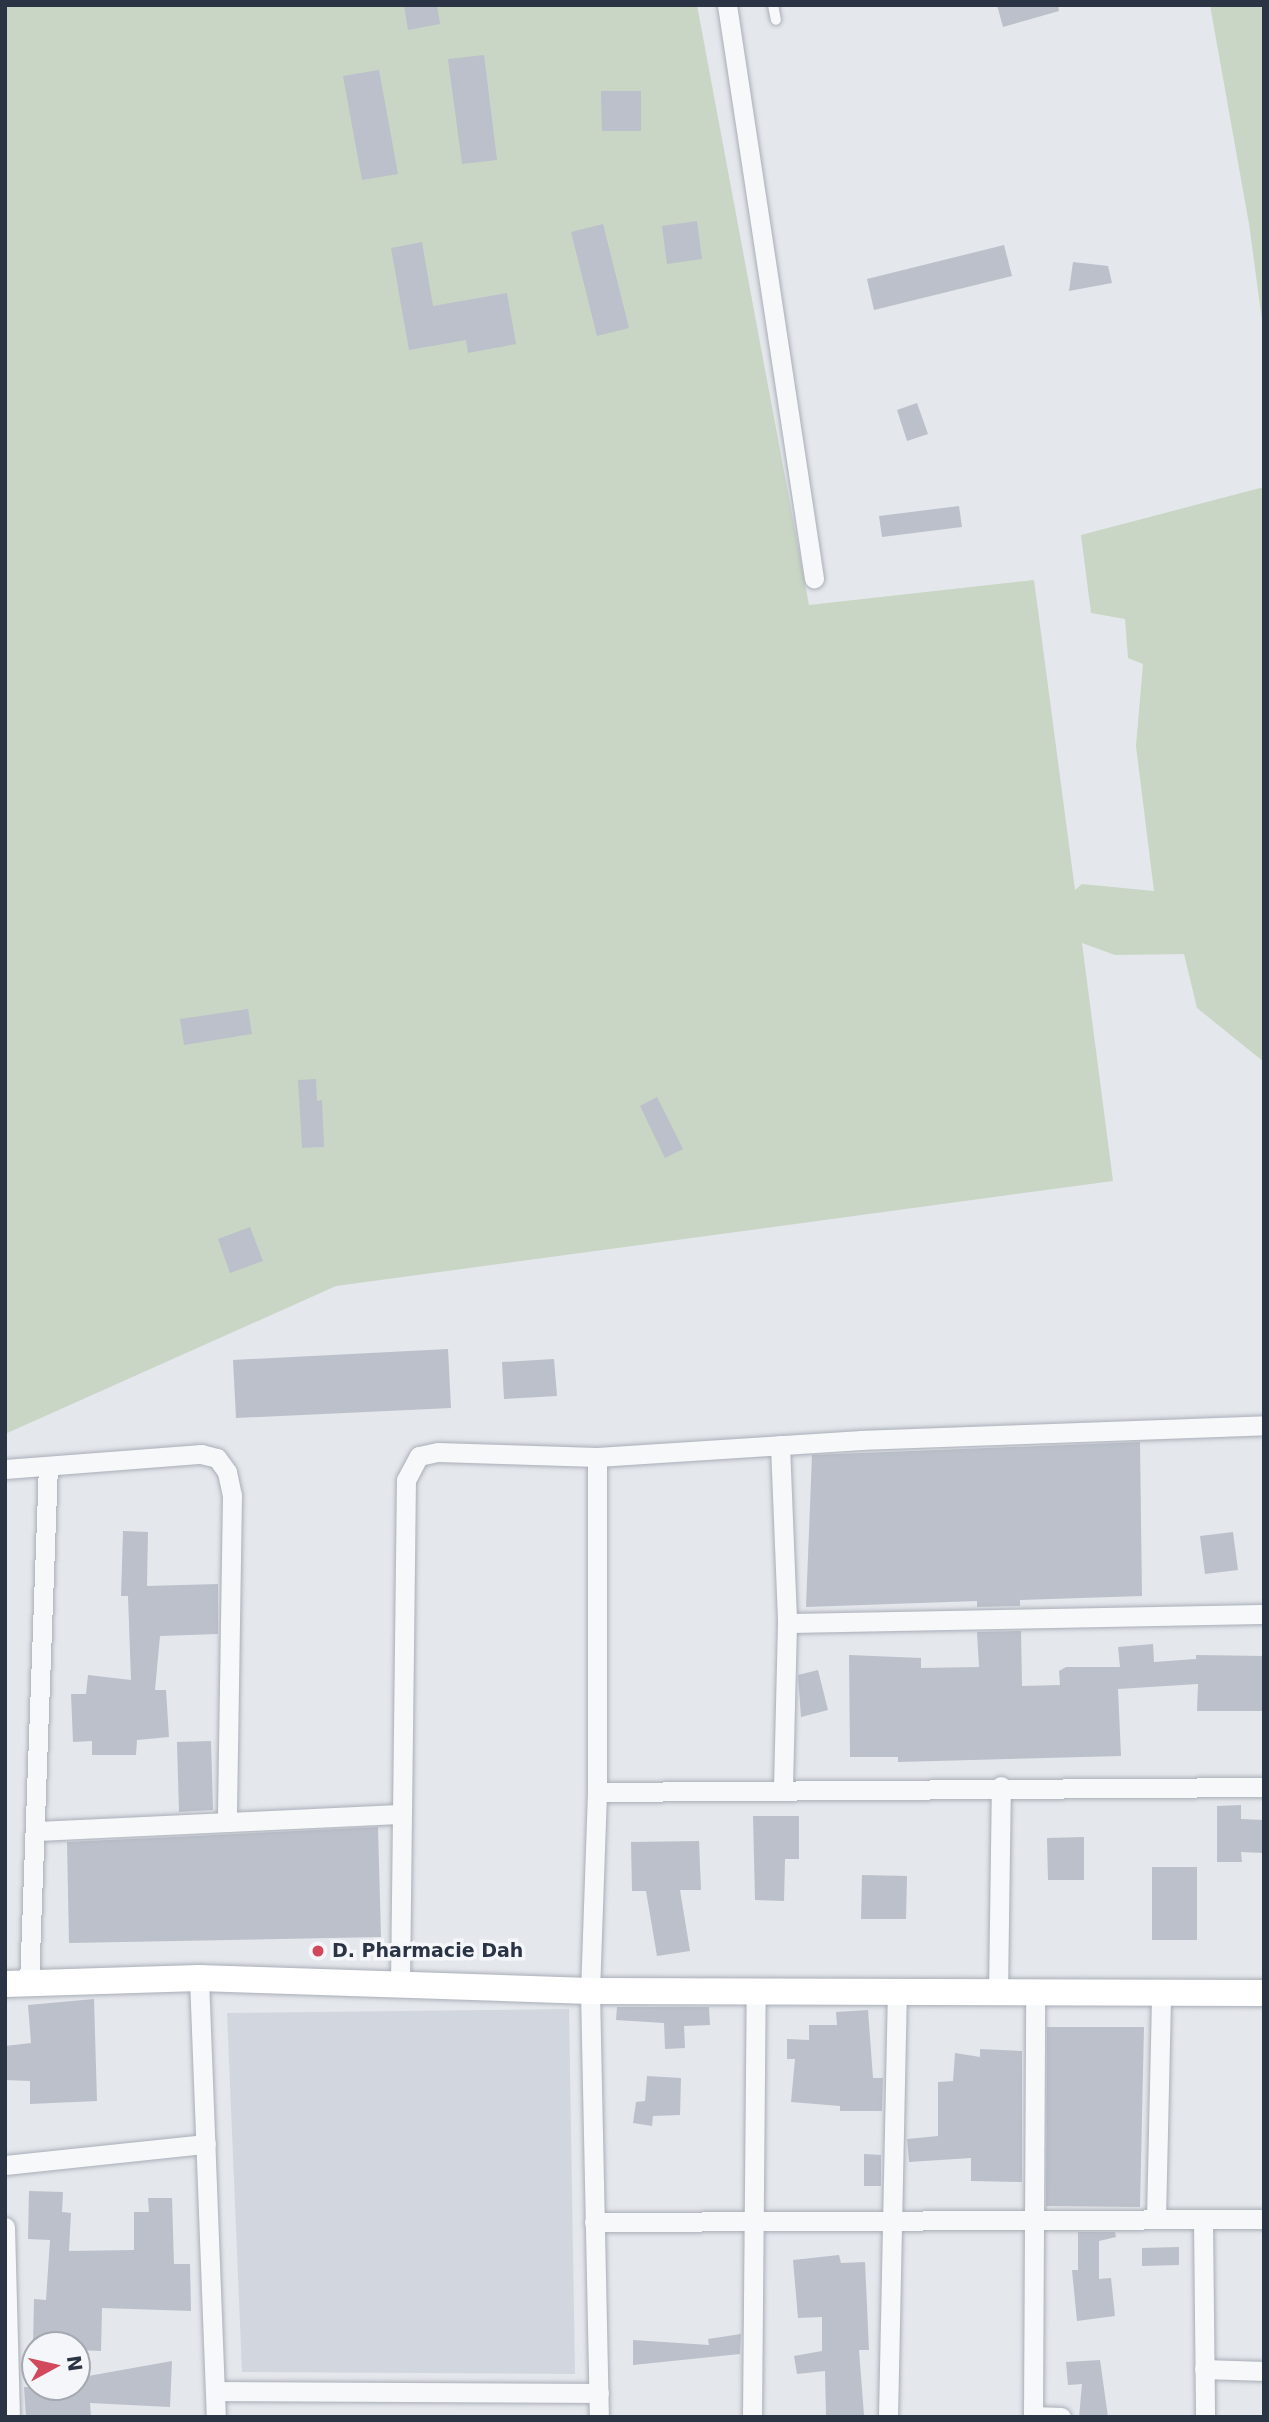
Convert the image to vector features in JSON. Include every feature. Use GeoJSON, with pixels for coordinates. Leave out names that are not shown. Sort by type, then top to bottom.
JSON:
{"type":"FeatureCollection","features":[{"type":"Feature","properties":{"kind":"main road"},"geometry":{"type":"LineString","coordinates":[[17,1984],[199,1978],[590,1991],[1264,1993]]}},
{"type":"Feature","properties":{"kind":"street"},"geometry":{"type":"LineString","coordinates":[[727,5],[814,578]]}},
{"type":"Feature","properties":{"kind":"street"},"geometry":{"type":"LineString","coordinates":[[400,1983],[406,1480],[411,1466],[419,1456],[438,1452],[597,1457],[780,1445],[1264,1425]]}},
{"type":"Feature","properties":{"kind":"street"},"geometry":{"type":"LineString","coordinates":[[780,1445],[787,1623],[783,1790]]}},
{"type":"Feature","properties":{"kind":"street"},"geometry":{"type":"LineString","coordinates":[[5,1469],[201,1454],[217,1458],[227,1472],[232,1495],[227,1822]]}},
{"type":"Feature","properties":{"kind":"street"},"geometry":{"type":"LineString","coordinates":[[597,1457],[597,1792],[590,1991],[599,2417]]}},
{"type":"Feature","properties":{"kind":"street"},"geometry":{"type":"LineString","coordinates":[[17,1984],[36,1831],[48,1466]]}},
{"type":"Feature","properties":{"kind":"street"},"geometry":{"type":"LineString","coordinates":[[787,1623],[1264,1614]]}},
{"type":"Feature","properties":{"kind":"street"},"geometry":{"type":"LineString","coordinates":[[597,1792],[1001,1786],[1264,1787]]}},
{"type":"Feature","properties":{"kind":"street"},"geometry":{"type":"LineString","coordinates":[[998,1993],[1001,1786]]}},
{"type":"Feature","properties":{"kind":"street"},"geometry":{"type":"LineString","coordinates":[[36,1831],[400,1814]]}},
{"type":"Feature","properties":{"kind":"street"},"geometry":{"type":"LineString","coordinates":[[199,1978],[216,2417]]}},
{"type":"Feature","properties":{"kind":"street"},"geometry":{"type":"LineString","coordinates":[[752,2417],[756,1992]]}},
{"type":"Feature","properties":{"kind":"street"},"geometry":{"type":"LineString","coordinates":[[888,2417],[895,2222],[897,1992]]}},
{"type":"Feature","properties":{"kind":"street"},"geometry":{"type":"LineString","coordinates":[[1156,2219],[1161,1992]]}},
{"type":"Feature","properties":{"kind":"street"},"geometry":{"type":"LineString","coordinates":[[1035,1993],[1031,2220],[1033,2416],[1061,2417]]}},
{"type":"Feature","properties":{"kind":"street"},"geometry":{"type":"LineString","coordinates":[[5,2165],[206,2144]]}},
{"type":"Feature","properties":{"kind":"street"},"geometry":{"type":"LineString","coordinates":[[1203,2219],[1205,2417]]}},
{"type":"Feature","properties":{"kind":"street"},"geometry":{"type":"LineString","coordinates":[[594,2222],[1264,2219]]}},
{"type":"Feature","properties":{"kind":"street"},"geometry":{"type":"LineString","coordinates":[[5,2227],[10,2417]]}},
{"type":"Feature","properties":{"kind":"street"},"geometry":{"type":"LineString","coordinates":[[1204,2369],[1264,2371]]}},
{"type":"Feature","properties":{"kind":"street"},"geometry":{"type":"LineString","coordinates":[[215,2391],[599,2393]]}},
{"type":"Feature","properties":{"kind":"lane"},"geometry":{"type":"LineString","coordinates":[[773,5],[776,20]]}},
{"type":"Feature","properties":{"kind":"shaded area"},"geometry":{"type":"Polygon","coordinates":[[[569,2009],[575,2374],[242,2372],[227,2013],[569,2009]]]}},
{"type":"Feature","properties":{"kind":"green space"},"geometry":{"type":"Polygon","coordinates":[[[5,5],[697,5],[809,605],[1034,580],[1075,890],[1082,884],[1154,891],[1136,746],[1143,664],[1128,658],[1125,619],[1091,613],[1081,535],[1264,487],[1264,1062],[1197,1008],[1184,954],[1115,955],[1082,943],[1113,1181],[336,1286],[5,1434],[5,5]]]}},
{"type":"Feature","properties":{"kind":"green space"},"geometry":{"type":"Polygon","coordinates":[[[1210,5],[1264,5],[1264,335],[1249,224],[1210,5]]]}},
{"type":"Feature","properties":{"kind":"building"},"geometry":{"type":"Polygon","coordinates":[[[404,5],[437,5],[440,24],[408,30],[404,5]]]}},
{"type":"Feature","properties":{"kind":"building"},"geometry":{"type":"Polygon","coordinates":[[[997,5],[1058,5],[1059,11],[1003,27],[997,5]]]}},
{"type":"Feature","properties":{"kind":"building"},"geometry":{"type":"Polygon","coordinates":[[[484,55],[497,160],[462,164],[448,59],[484,55]]]}},
{"type":"Feature","properties":{"kind":"building"},"geometry":{"type":"Polygon","coordinates":[[[379,70],[398,174],[362,180],[343,76],[379,70]]]}},
{"type":"Feature","properties":{"kind":"building"},"geometry":{"type":"Polygon","coordinates":[[[601,91],[641,91],[641,131],[602,131],[601,91]]]}},
{"type":"Feature","properties":{"kind":"building"},"geometry":{"type":"Polygon","coordinates":[[[697,221],[702,259],[667,264],[662,226],[697,221]]]}},
{"type":"Feature","properties":{"kind":"building"},"geometry":{"type":"Polygon","coordinates":[[[603,224],[629,328],[597,336],[571,232],[603,224]]]}},
{"type":"Feature","properties":{"kind":"building"},"geometry":{"type":"Polygon","coordinates":[[[422,242],[433,306],[507,293],[516,344],[468,353],[466,340],[409,350],[391,248],[422,242]]]}},
{"type":"Feature","properties":{"kind":"building"},"geometry":{"type":"Polygon","coordinates":[[[1004,245],[1012,276],[874,310],[867,279],[1004,245]]]}},
{"type":"Feature","properties":{"kind":"building"},"geometry":{"type":"Polygon","coordinates":[[[1073,262],[1108,266],[1112,283],[1069,291],[1073,262]]]}},
{"type":"Feature","properties":{"kind":"building"},"geometry":{"type":"Polygon","coordinates":[[[917,403],[928,434],[907,441],[897,410],[917,403]]]}},
{"type":"Feature","properties":{"kind":"building"},"geometry":{"type":"Polygon","coordinates":[[[959,506],[962,527],[882,537],[879,516],[959,506]]]}},
{"type":"Feature","properties":{"kind":"building"},"geometry":{"type":"Polygon","coordinates":[[[248,1009],[252,1034],[184,1045],[180,1019],[248,1009]]]}},
{"type":"Feature","properties":{"kind":"building"},"geometry":{"type":"Polygon","coordinates":[[[316,1079],[317,1101],[322,1100],[324,1147],[302,1148],[298,1080],[316,1079]]]}},
{"type":"Feature","properties":{"kind":"building"},"geometry":{"type":"Polygon","coordinates":[[[657,1097],[683,1149],[665,1158],[640,1106],[657,1097]]]}},
{"type":"Feature","properties":{"kind":"building"},"geometry":{"type":"Polygon","coordinates":[[[250,1227],[263,1261],[230,1273],[218,1239],[250,1227]]]}},
{"type":"Feature","properties":{"kind":"building"},"geometry":{"type":"Polygon","coordinates":[[[448,1349],[451,1408],[236,1418],[233,1360],[448,1349]]]}},
{"type":"Feature","properties":{"kind":"building"},"geometry":{"type":"Polygon","coordinates":[[[554,1359],[557,1396],[504,1399],[502,1362],[554,1359]]]}},
{"type":"Feature","properties":{"kind":"building"},"geometry":{"type":"Polygon","coordinates":[[[1140,1442],[1142,1596],[1020,1600],[1020,1606],[977,1607],[977,1601],[806,1607],[812,1455],[1140,1442]]]}},
{"type":"Feature","properties":{"kind":"building"},"geometry":{"type":"Polygon","coordinates":[[[123,1531],[148,1532],[147,1586],[218,1584],[218,1634],[160,1636],[155,1690],[166,1690],[169,1737],[137,1740],[136,1755],[92,1755],[92,1741],[73,1742],[71,1694],[86,1694],[88,1675],[131,1680],[128,1596],[121,1596],[123,1531]]]}},
{"type":"Feature","properties":{"kind":"building"},"geometry":{"type":"Polygon","coordinates":[[[1233,1532],[1238,1570],[1205,1574],[1200,1536],[1233,1532]]]}},
{"type":"Feature","properties":{"kind":"building"},"geometry":{"type":"Polygon","coordinates":[[[1021,1631],[1022,1686],[1060,1685],[1059,1671],[1066,1667],[1120,1667],[1118,1647],[1153,1644],[1154,1662],[1196,1659],[1196,1655],[1264,1656],[1264,1711],[1197,1711],[1198,1684],[1118,1689],[1121,1756],[898,1762],[898,1757],[850,1757],[849,1655],[921,1658],[921,1668],[979,1667],[977,1632],[1021,1631]]]}},
{"type":"Feature","properties":{"kind":"building"},"geometry":{"type":"Polygon","coordinates":[[[818,1670],[828,1710],[801,1717],[798,1675],[818,1670]]]}},
{"type":"Feature","properties":{"kind":"building"},"geometry":{"type":"Polygon","coordinates":[[[211,1741],[213,1810],[179,1812],[177,1742],[211,1741]]]}},
{"type":"Feature","properties":{"kind":"building"},"geometry":{"type":"Polygon","coordinates":[[[1241,1805],[1241,1819],[1264,1820],[1264,1853],[1241,1852],[1242,1862],[1217,1862],[1217,1806],[1241,1805]]]}},
{"type":"Feature","properties":{"kind":"building"},"geometry":{"type":"Polygon","coordinates":[[[753,1816],[799,1816],[799,1859],[785,1859],[784,1901],[755,1900],[753,1816]]]}},
{"type":"Feature","properties":{"kind":"building"},"geometry":{"type":"Polygon","coordinates":[[[378,1827],[381,1937],[69,1943],[67,1842],[378,1827]]]}},
{"type":"Feature","properties":{"kind":"building"},"geometry":{"type":"Polygon","coordinates":[[[1084,1837],[1084,1880],[1048,1880],[1047,1838],[1084,1837]]]}},
{"type":"Feature","properties":{"kind":"building"},"geometry":{"type":"Polygon","coordinates":[[[699,1841],[701,1890],[680,1890],[690,1951],[657,1956],[646,1891],[632,1891],[631,1842],[699,1841]]]}},
{"type":"Feature","properties":{"kind":"building"},"geometry":{"type":"Polygon","coordinates":[[[1152,1867],[1197,1867],[1197,1940],[1152,1940],[1152,1867]]]}},
{"type":"Feature","properties":{"kind":"building"},"geometry":{"type":"Polygon","coordinates":[[[862,1875],[907,1876],[906,1919],[861,1919],[862,1875]]]}},
{"type":"Feature","properties":{"kind":"building"},"geometry":{"type":"Polygon","coordinates":[[[94,1999],[97,2101],[30,2104],[30,2081],[5,2080],[5,2046],[31,2043],[28,2005],[94,1999]]]}},
{"type":"Feature","properties":{"kind":"building"},"geometry":{"type":"Polygon","coordinates":[[[617,2007],[709,2007],[710,2025],[684,2026],[685,2048],[665,2049],[664,2023],[616,2020],[617,2007]]]}},
{"type":"Feature","properties":{"kind":"building"},"geometry":{"type":"Polygon","coordinates":[[[868,2010],[873,2078],[883,2078],[882,2111],[840,2111],[840,2106],[791,2102],[795,2059],[787,2059],[787,2039],[809,2040],[809,2025],[837,2025],[836,2012],[868,2010]]]}},
{"type":"Feature","properties":{"kind":"building"},"geometry":{"type":"Polygon","coordinates":[[[1047,2027],[1144,2027],[1140,2207],[1046,2206],[1047,2027]]]}},
{"type":"Feature","properties":{"kind":"building"},"geometry":{"type":"Polygon","coordinates":[[[980,2049],[1022,2051],[1022,2182],[971,2181],[971,2158],[909,2162],[907,2139],[938,2136],[938,2082],[953,2081],[955,2053],[980,2057],[980,2049]]]}},
{"type":"Feature","properties":{"kind":"building"},"geometry":{"type":"Polygon","coordinates":[[[647,2076],[681,2078],[680,2115],[653,2116],[652,2126],[633,2123],[636,2102],[645,2101],[647,2076]]]}},
{"type":"Feature","properties":{"kind":"building"},"geometry":{"type":"Polygon","coordinates":[[[864,2154],[881,2155],[881,2186],[864,2186],[864,2154]]]}},
{"type":"Feature","properties":{"kind":"building"},"geometry":{"type":"Polygon","coordinates":[[[29,2191],[63,2192],[62,2212],[71,2213],[69,2251],[134,2250],[134,2212],[149,2212],[148,2198],[172,2198],[174,2264],[190,2264],[191,2311],[102,2308],[101,2351],[91,2351],[91,2331],[33,2331],[34,2299],[46,2300],[50,2240],[28,2239],[29,2191]]]}},
{"type":"Feature","properties":{"kind":"building"},"geometry":{"type":"Polygon","coordinates":[[[1078,2232],[1115,2232],[1116,2237],[1099,2241],[1099,2279],[1111,2278],[1115,2316],[1077,2321],[1072,2270],[1078,2270],[1078,2232]]]}},
{"type":"Feature","properties":{"kind":"building"},"geometry":{"type":"Polygon","coordinates":[[[1179,2247],[1179,2265],[1142,2266],[1142,2248],[1179,2247]]]}},
{"type":"Feature","properties":{"kind":"building"},"geometry":{"type":"Polygon","coordinates":[[[839,2255],[841,2263],[865,2262],[869,2350],[859,2350],[864,2415],[826,2416],[825,2371],[797,2374],[794,2356],[822,2351],[822,2317],[798,2318],[793,2260],[839,2255]]]}},
{"type":"Feature","properties":{"kind":"building"},"geometry":{"type":"Polygon","coordinates":[[[741,2334],[740,2354],[633,2365],[633,2340],[709,2345],[708,2339],[741,2334]]]}},
{"type":"Feature","properties":{"kind":"building"},"geometry":{"type":"Polygon","coordinates":[[[1100,2360],[1108,2417],[1079,2417],[1082,2384],[1068,2385],[1066,2362],[1100,2360]]]}},
{"type":"Feature","properties":{"kind":"building"},"geometry":{"type":"Polygon","coordinates":[[[172,2361],[170,2407],[90,2403],[91,2417],[26,2417],[25,2401],[91,2401],[91,2375],[172,2361]]]}},
{"type":"Feature","properties":{"kind":"place","name":"D. Pharmacie Dah"},"geometry":{"type":"Point","coordinates":[318,1951]}}]}
